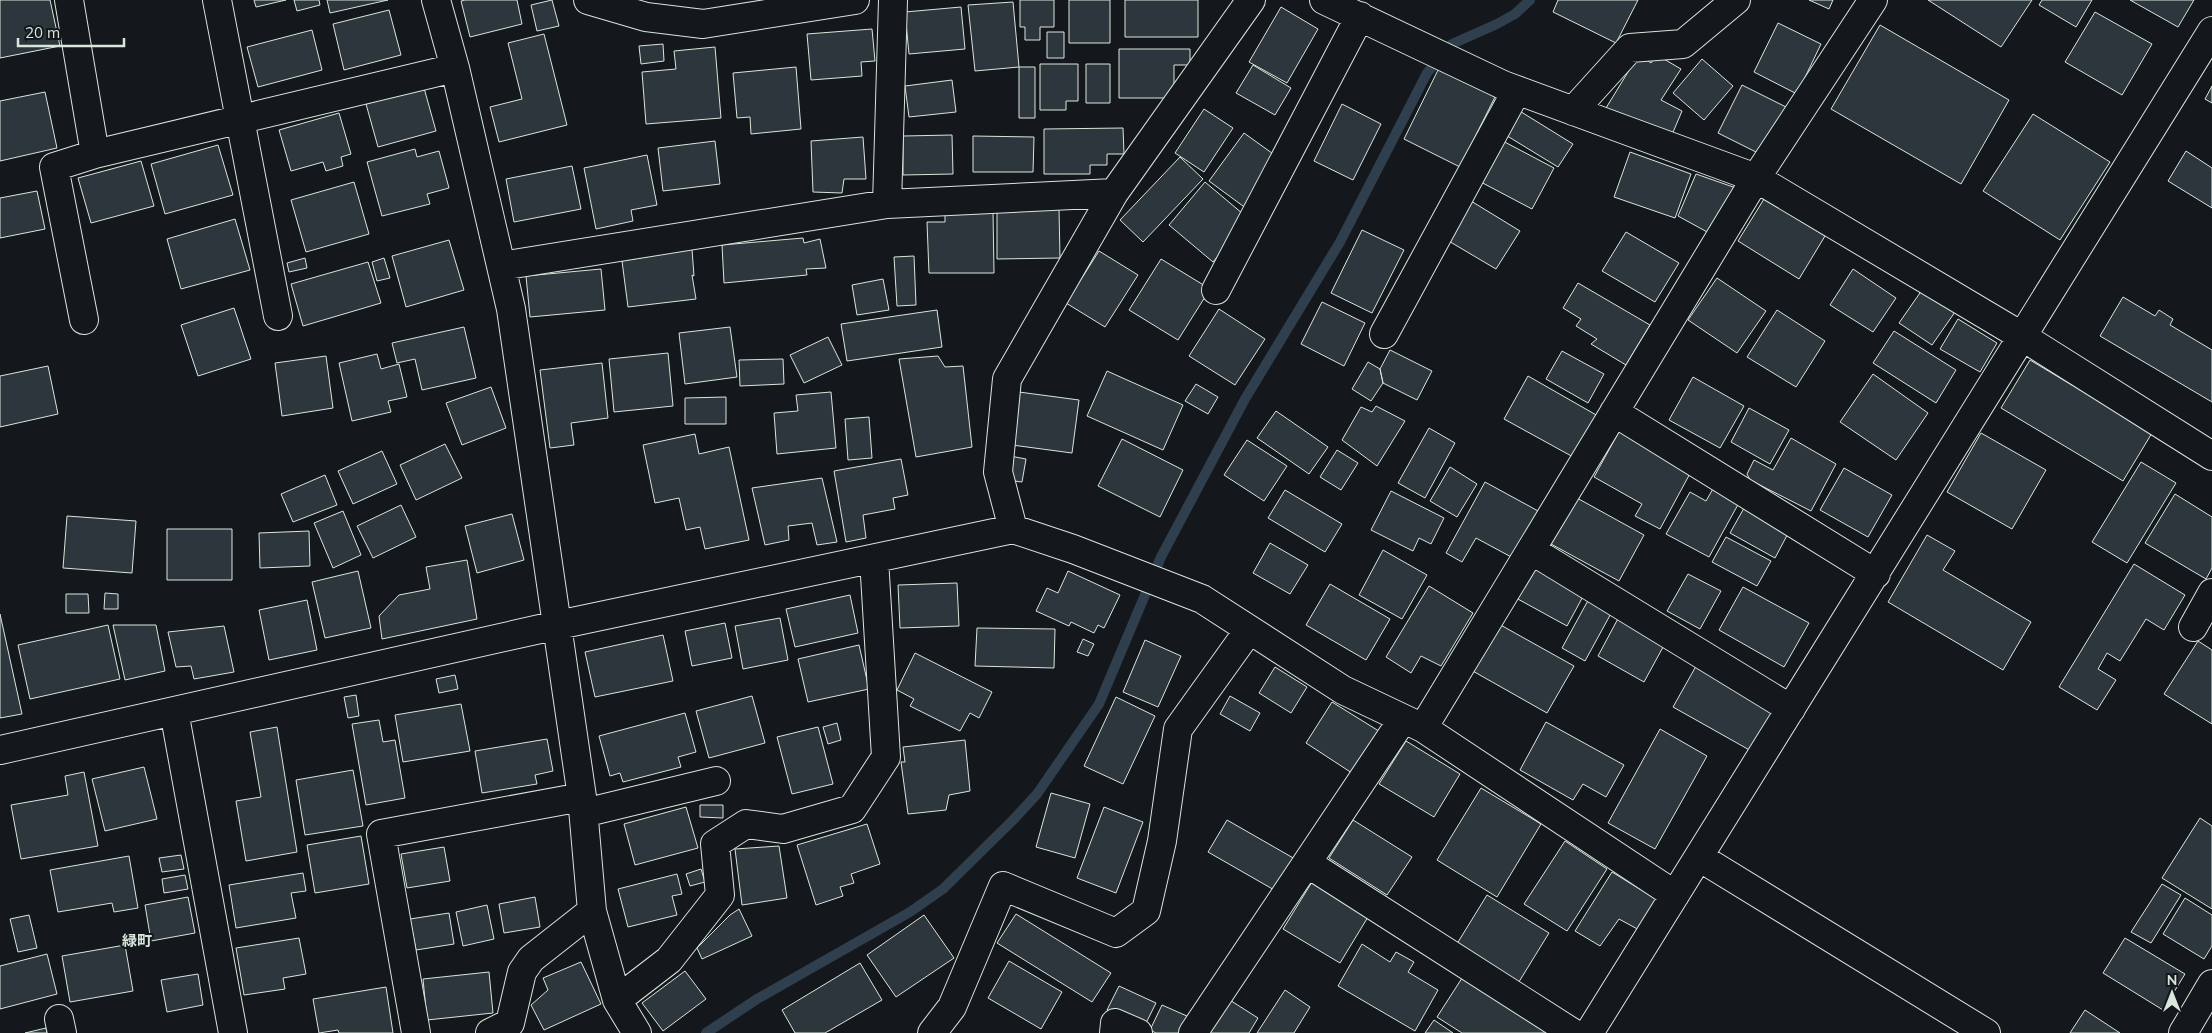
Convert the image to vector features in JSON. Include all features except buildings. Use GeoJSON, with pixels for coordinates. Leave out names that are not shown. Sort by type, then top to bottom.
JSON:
{"type":"FeatureCollection","features":[{"type":"Feature","properties":{"kind":"street"},"geometry":{"type":"LineString","coordinates":[[68,0],[95,154]]}},
{"type":"Feature","properties":{"kind":"street"},"geometry":{"type":"LineString","coordinates":[[217,0],[278,316]]}},
{"type":"Feature","properties":{"kind":"street"},"geometry":{"type":"LineString","coordinates":[[436,0],[455,68],[511,309],[583,805],[592,911],[617,1000],[638,1033]]}},
{"type":"Feature","properties":{"kind":"street"},"geometry":{"type":"LineString","coordinates":[[588,0],[646,17],[854,0]]}},
{"type":"Feature","properties":{"kind":"street"},"geometry":{"type":"LineString","coordinates":[[887,204],[893,0]]}},
{"type":"Feature","properties":{"kind":"street"},"geometry":{"type":"LineString","coordinates":[[1013,530],[998,472],[1007,378],[1114,193],[1251,0]]}},
{"type":"Feature","properties":{"kind":"street"},"geometry":{"type":"LineString","coordinates":[[1324,0],[1516,90],[1756,178],[2023,338],[2212,456]]}},
{"type":"Feature","properties":{"kind":"street"},"geometry":{"type":"LineString","coordinates":[[1573,111],[1630,48],[1683,44],[1736,0]]}},
{"type":"Feature","properties":{"kind":"street"},"geometry":{"type":"LineString","coordinates":[[1194,1033],[1307,863],[1413,723],[1531,550],[1756,178],[1873,0]]}},
{"type":"Feature","properties":{"kind":"street"},"geometry":{"type":"LineString","coordinates":[[1216,290],[1360,16]]}},
{"type":"Feature","properties":{"kind":"street"},"geometry":{"type":"LineString","coordinates":[[1589,1033],[2023,338],[2212,31]]}},
{"type":"Feature","properties":{"kind":"street"},"geometry":{"type":"LineString","coordinates":[[84,320],[54,167],[95,154],[240,118],[455,68]]}},
{"type":"Feature","properties":{"kind":"street"},"geometry":{"type":"LineString","coordinates":[[1384,334],[1516,90]]}},
{"type":"Feature","properties":{"kind":"street"},"geometry":{"type":"LineString","coordinates":[[501,266],[887,204],[1114,193]]}},
{"type":"Feature","properties":{"kind":"street"},"geometry":{"type":"LineString","coordinates":[[1614,412],[1876,574]]}},
{"type":"Feature","properties":{"kind":"street"},"geometry":{"type":"LineString","coordinates":[[0,750],[558,625],[1013,530],[1073,549],[1202,599],[1343,690],[1413,723],[1675,895]]}},
{"type":"Feature","properties":{"kind":"street"},"geometry":{"type":"LineString","coordinates":[[1531,550],[1791,709]]}},
{"type":"Feature","properties":{"kind":"street"},"geometry":{"type":"LineString","coordinates":[[617,1000],[669,960],[720,895],[714,844],[746,824],[783,829],[852,809],[886,757],[874,559]]}},
{"type":"Feature","properties":{"kind":"street"},"geometry":{"type":"LineString","coordinates":[[2193,627],[2212,593]]}},
{"type":"Feature","properties":{"kind":"street"},"geometry":{"type":"LineString","coordinates":[[932,1033],[952,1008],[1003,886],[1116,933],[1146,911],[1162,841],[1178,728],[1250,630]]}},
{"type":"Feature","properties":{"kind":"street"},"geometry":{"type":"LineString","coordinates":[[174,712],[233,1033]]}},
{"type":"Feature","properties":{"kind":"street"},"geometry":{"type":"LineString","coordinates":[[416,1033],[382,834],[583,805],[716,781]]}},
{"type":"Feature","properties":{"kind":"street"},"geometry":{"type":"LineString","coordinates":[[1699,857],[1986,1033]]}},
{"type":"Feature","properties":{"kind":"street"},"geometry":{"type":"LineString","coordinates":[[1307,863],[1573,1033]]}},
{"type":"Feature","properties":{"kind":"street"},"geometry":{"type":"LineString","coordinates":[[490,1033],[510,1023],[522,972],[531,959],[592,911]]}},
{"type":"Feature","properties":{"kind":"street"},"geometry":{"type":"LineString","coordinates":[[2184,1033],[2212,984]]}},
{"type":"Feature","properties":{"kind":"street"},"geometry":{"type":"LineString","coordinates":[[1114,1033],[1115,1023],[1138,1033]]}},
{"type":"Feature","properties":{"kind":"waterway"},"geometry":{"type":"LineString","coordinates":[[706,1033],[757,999],[910,912],[943,889],[1037,794],[1099,704],[1161,557],[1245,399],[1340,242],[1427,73],[1452,44],[1515,14],[1530,0]]}},
{"type":"Feature","properties":{"kind":"district","name":"緑町"},"geometry":{"type":"Point","coordinates":[137,941]}}]}
